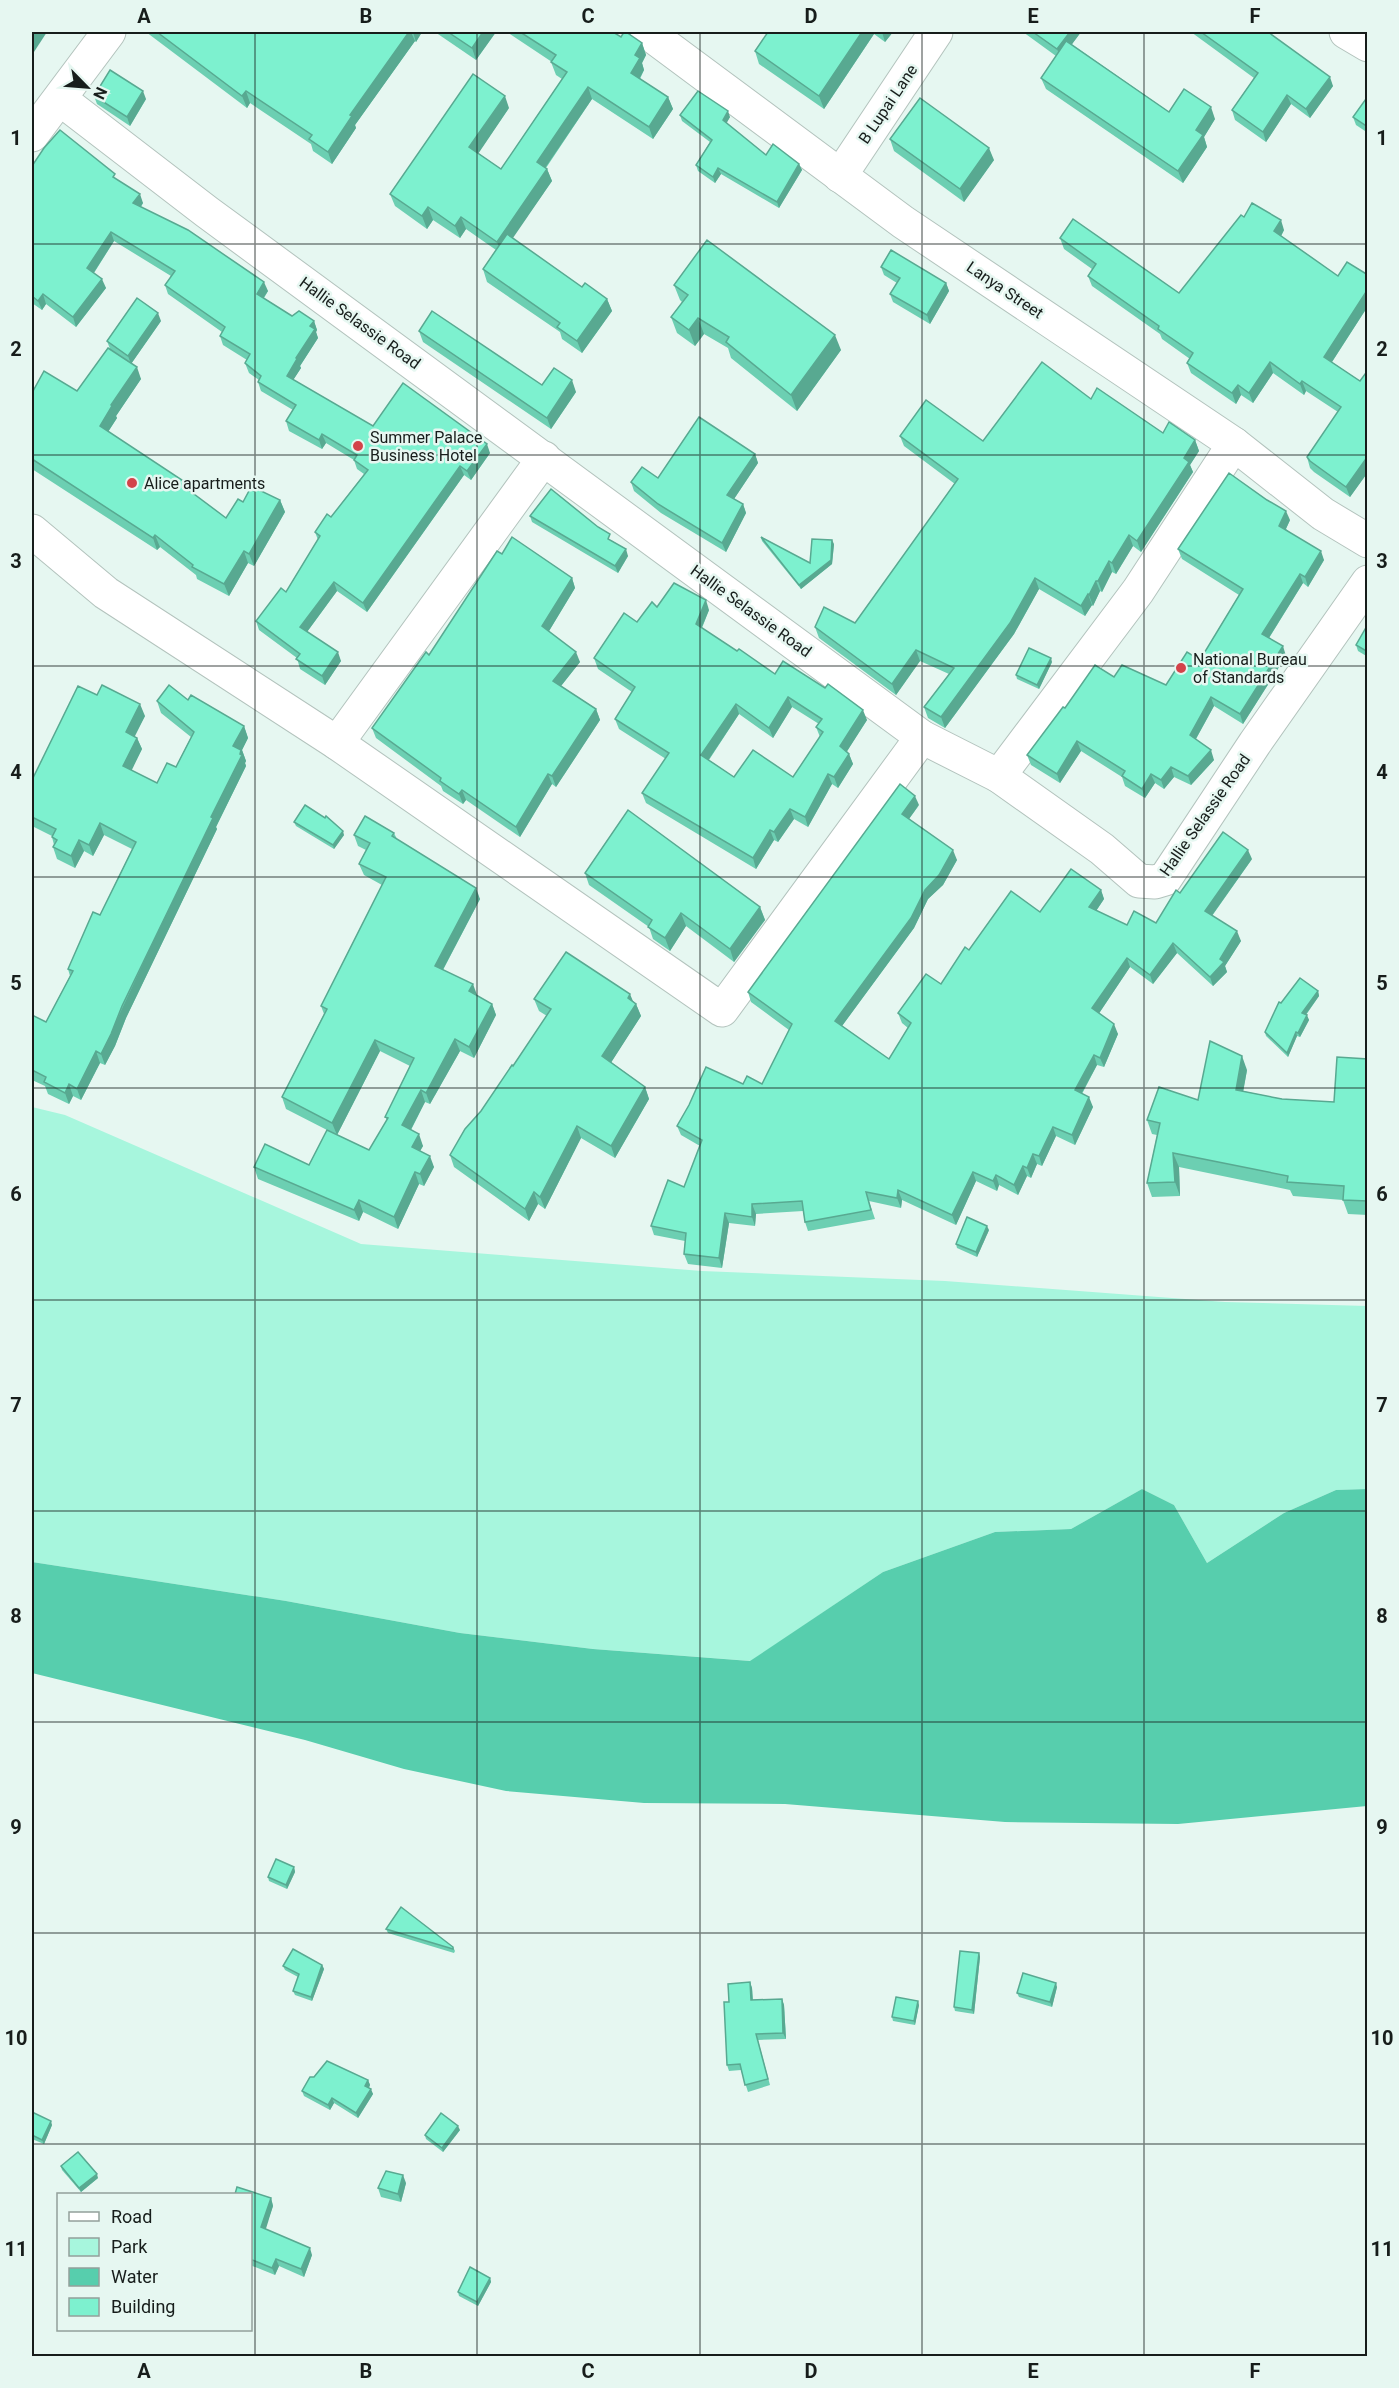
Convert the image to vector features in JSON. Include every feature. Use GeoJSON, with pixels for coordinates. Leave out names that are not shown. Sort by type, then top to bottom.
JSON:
{"type":"FeatureCollection","features":[{"type":"Feature","properties":{"kind":"street"},"geometry":{"type":"LineString","coordinates":[[42,114],[109,32]]}},
{"type":"Feature","properties":{"kind":"street","name":"Lanya Street"},"geometry":{"type":"LineString","coordinates":[[647,32],[903,222],[1234,444],[1323,514],[1368,541]]}},
{"type":"Feature","properties":{"kind":"street","name":"B Lupai Lane"},"geometry":{"type":"LineString","coordinates":[[840,176],[936,32]]}},
{"type":"Feature","properties":{"kind":"street"},"geometry":{"type":"LineString","coordinates":[[1346,32],[1368,45]]}},
{"type":"Feature","properties":{"kind":"street","name":"Hallie Selassie Road"},"geometry":{"type":"LineString","coordinates":[[42,114],[207,212],[922,737],[999,776],[1102,849],[1139,881],[1155,882],[1165,879],[1255,743],[1368,582]]}},
{"type":"Feature","properties":{"kind":"street"},"geometry":{"type":"LineString","coordinates":[[999,776],[1138,591],[1234,444]]}},
{"type":"Feature","properties":{"kind":"street"},"geometry":{"type":"LineString","coordinates":[[337,743],[544,458]]}},
{"type":"Feature","properties":{"kind":"street"},"geometry":{"type":"LineString","coordinates":[[32,531],[106,593],[337,743],[722,1010],[922,737]]}},
{"type":"Feature","properties":{"kind":"green space"},"geometry":{"type":"Polygon","coordinates":[[[32,1107],[65,1115],[361,1244],[702,1271],[945,1281],[1225,1302],[1367,1306],[1367,1489],[1336,1490],[1284,1513],[1207,1563],[1174,1505],[1142,1489],[1071,1529],[995,1532],[883,1572],[751,1661],[593,1649],[460,1633],[286,1601],[32,1562],[32,1107]]]}},
{"type":"Feature","properties":{"kind":"water"},"geometry":{"type":"Polygon","coordinates":[[[1142,1489],[1174,1505],[1207,1563],[1284,1513],[1336,1490],[1367,1489],[1367,1806],[1178,1824],[1005,1822],[785,1804],[644,1803],[506,1791],[404,1769],[305,1740],[32,1673],[32,1562],[286,1601],[460,1633],[593,1649],[750,1661],[883,1572],[995,1532],[1071,1529],[1142,1489]]]}},
{"type":"Feature","properties":{"kind":"building"},"geometry":{"type":"Polygon","coordinates":[[[157,32],[409,32],[350,115],[352,116],[328,152],[309,139],[312,135],[246,91],[242,96],[157,32]]]}},
{"type":"Feature","properties":{"kind":"building"},"geometry":{"type":"Polygon","coordinates":[[[448,32],[483,32],[472,48],[448,32]]]}},
{"type":"Feature","properties":{"kind":"building"},"geometry":{"type":"Polygon","coordinates":[[[520,32],[613,32],[621,37],[626,32],[642,43],[635,55],[640,58],[631,73],[668,97],[649,127],[588,87],[537,162],[547,169],[497,242],[461,217],[455,226],[428,207],[422,216],[390,194],[473,74],[505,96],[469,147],[501,169],[567,72],[551,62],[556,55],[520,32]]]}},
{"type":"Feature","properties":{"kind":"building"},"geometry":{"type":"Polygon","coordinates":[[[768,32],[862,32],[819,96],[755,51],[768,32]]]}},
{"type":"Feature","properties":{"kind":"building"},"geometry":{"type":"Polygon","coordinates":[[[1033,32],[1070,32],[1057,49],[1033,32]]]}},
{"type":"Feature","properties":{"kind":"building"},"geometry":{"type":"Polygon","coordinates":[[[1201,32],[1268,32],[1330,77],[1306,109],[1287,95],[1263,132],[1232,110],[1258,73],[1201,32]]]}},
{"type":"Feature","properties":{"kind":"building"},"geometry":{"type":"Polygon","coordinates":[[[1066,41],[1169,112],[1184,89],[1211,107],[1196,130],[1203,135],[1178,171],[1041,78],[1066,41]]]}},
{"type":"Feature","properties":{"kind":"building"},"geometry":{"type":"Polygon","coordinates":[[[110,70],[143,91],[127,117],[94,96],[110,70]]]}},
{"type":"Feature","properties":{"kind":"building"},"geometry":{"type":"Polygon","coordinates":[[[698,91],[728,111],[723,120],[766,155],[773,144],[799,164],[777,202],[718,168],[713,177],[696,165],[712,140],[680,115],[698,91]]]}},
{"type":"Feature","properties":{"kind":"building"},"geometry":{"type":"Polygon","coordinates":[[[1368,96],[1368,127],[1353,117],[1368,96]]]}},
{"type":"Feature","properties":{"kind":"building"},"geometry":{"type":"Polygon","coordinates":[[[920,98],[989,148],[960,189],[890,139],[920,98]]]}},
{"type":"Feature","properties":{"kind":"building"},"geometry":{"type":"Polygon","coordinates":[[[60,130],[115,174],[113,177],[140,194],[133,203],[188,230],[264,282],[257,294],[292,316],[299,311],[314,321],[310,326],[315,329],[287,376],[373,426],[403,383],[487,444],[467,471],[460,466],[363,603],[334,582],[300,627],[338,652],[322,676],[296,659],[300,654],[256,621],[281,588],[286,592],[320,536],[315,532],[327,514],[331,517],[368,470],[354,460],[357,455],[322,434],[319,440],[286,421],[296,405],[258,382],[261,376],[245,363],[250,354],[220,336],[225,327],[165,285],[175,271],[111,232],[87,268],[102,279],[73,317],[43,294],[38,301],[32,296],[32,166],[60,130]]]}},
{"type":"Feature","properties":{"kind":"building"},"geometry":{"type":"Polygon","coordinates":[[[1252,203],[1281,220],[1274,231],[1338,276],[1347,262],[1368,275],[1368,289],[1324,357],[1360,381],[1368,370],[1368,456],[1346,487],[1307,457],[1341,407],[1302,381],[1300,384],[1270,362],[1249,393],[1238,385],[1232,393],[1187,363],[1193,353],[1088,276],[1096,264],[1060,238],[1073,219],[1179,293],[1241,215],[1244,217],[1252,203]]]}},
{"type":"Feature","properties":{"kind":"building"},"geometry":{"type":"Polygon","coordinates":[[[507,234],[582,287],[585,283],[607,299],[577,341],[557,327],[560,323],[483,269],[507,234]]]}},
{"type":"Feature","properties":{"kind":"building"},"geometry":{"type":"Polygon","coordinates":[[[707,240],[835,335],[791,395],[726,342],[729,337],[698,318],[689,330],[671,317],[688,295],[674,285],[707,240]]]}},
{"type":"Feature","properties":{"kind":"building"},"geometry":{"type":"Polygon","coordinates":[[[891,250],[946,283],[927,315],[890,294],[900,278],[881,267],[891,250]]]}},
{"type":"Feature","properties":{"kind":"building"},"geometry":{"type":"Polygon","coordinates":[[[137,298],[158,313],[128,356],[107,341],[137,298]]]}},
{"type":"Feature","properties":{"kind":"building"},"geometry":{"type":"Polygon","coordinates":[[[432,311],[542,385],[554,368],[572,380],[547,418],[419,331],[432,311]]]}},
{"type":"Feature","properties":{"kind":"building"},"geometry":{"type":"Polygon","coordinates":[[[108,348],[137,367],[111,405],[100,426],[188,484],[186,488],[226,518],[238,499],[243,502],[250,489],[254,491],[255,488],[280,500],[249,554],[244,551],[224,584],[192,567],[193,565],[155,535],[153,538],[32,459],[32,393],[44,371],[77,391],[108,348]]]}},
{"type":"Feature","properties":{"kind":"building"},"geometry":{"type":"Polygon","coordinates":[[[1042,362],[1091,399],[1097,388],[1163,433],[1169,422],[1195,440],[1184,458],[1189,462],[1137,541],[1129,535],[1112,563],[1109,561],[1081,606],[1035,578],[1010,623],[941,717],[924,707],[954,668],[916,650],[892,684],[815,627],[824,607],[855,623],[958,479],[900,436],[926,400],[983,441],[1042,362]]]}},
{"type":"Feature","properties":{"kind":"building"},"geometry":{"type":"Polygon","coordinates":[[[699,417],[755,454],[727,495],[743,504],[722,543],[658,504],[631,482],[642,467],[658,478],[699,417]]]}},
{"type":"Feature","properties":{"kind":"building"},"geometry":{"type":"Polygon","coordinates":[[[1229,473],[1286,511],[1279,526],[1321,551],[1305,577],[1300,574],[1262,634],[1283,646],[1240,714],[1211,697],[1190,735],[1211,750],[1188,776],[1171,767],[1161,780],[1151,774],[1142,789],[1122,776],[1125,771],[1077,741],[1057,774],[1027,755],[1063,707],[1065,708],[1095,665],[1114,677],[1122,665],[1166,685],[1187,652],[1200,660],[1243,589],[1178,549],[1229,473]]]}},
{"type":"Feature","properties":{"kind":"building"},"geometry":{"type":"Polygon","coordinates":[[[551,489],[610,534],[608,539],[626,549],[615,566],[530,516],[551,489]]]}},
{"type":"Feature","properties":{"kind":"building"},"geometry":{"type":"Polygon","coordinates":[[[512,537],[572,578],[542,626],[576,652],[553,681],[596,709],[552,776],[548,774],[516,827],[462,790],[459,794],[440,781],[441,778],[372,728],[426,652],[429,655],[497,551],[502,554],[512,537]]]}},
{"type":"Feature","properties":{"kind":"building"},"geometry":{"type":"Polygon","coordinates":[[[761,537],[810,563],[812,539],[832,540],[831,560],[799,585],[761,537]]]}},
{"type":"Feature","properties":{"kind":"building"},"geometry":{"type":"Polygon","coordinates":[[[674,583],[706,600],[696,624],[737,651],[739,649],[775,674],[783,661],[825,688],[828,684],[863,710],[840,746],[849,754],[834,777],[828,774],[805,817],[790,809],[774,832],[770,830],[753,858],[642,793],[669,753],[615,719],[635,687],[594,658],[624,613],[637,622],[652,602],[657,607],[674,583]],[[788,697],[769,728],[736,704],[701,755],[734,777],[753,750],[793,777],[823,732],[816,727],[822,719],[788,697]]]}},
{"type":"Feature","properties":{"kind":"building"},"geometry":{"type":"Polygon","coordinates":[[[1368,624],[1368,652],[1356,645],[1368,624]]]}},
{"type":"Feature","properties":{"kind":"building"},"geometry":{"type":"Polygon","coordinates":[[[1029,648],[1051,658],[1037,685],[1016,675],[1029,648]]]}},
{"type":"Feature","properties":{"kind":"building"},"geometry":{"type":"Polygon","coordinates":[[[102,685],[140,704],[126,732],[137,738],[123,766],[157,783],[167,763],[176,767],[194,732],[157,701],[169,685],[188,700],[191,695],[244,726],[233,746],[241,750],[242,755],[101,1054],[96,1051],[77,1089],[69,1084],[65,1093],[44,1082],[46,1077],[32,1070],[32,1015],[46,1022],[73,971],[68,969],[93,912],[100,915],[136,842],[100,823],[89,845],[79,840],[71,856],[53,847],[57,840],[52,837],[56,829],[32,817],[32,780],[78,686],[97,695],[102,685]]]}},
{"type":"Feature","properties":{"kind":"building"},"geometry":{"type":"Polygon","coordinates":[[[900,784],[915,796],[902,814],[953,850],[939,875],[925,890],[911,918],[835,1021],[889,1059],[911,1023],[898,1013],[926,974],[941,984],[965,947],[969,950],[1011,891],[1040,912],[1071,869],[1101,890],[1089,907],[1127,925],[1134,911],[1156,923],[1176,890],[1180,893],[1223,832],[1248,850],[1205,911],[1237,931],[1220,959],[1224,962],[1210,977],[1173,943],[1150,975],[1127,958],[1092,1008],[1114,1024],[1100,1058],[1094,1055],[1075,1090],[1089,1097],[1072,1135],[1053,1127],[1039,1156],[1033,1154],[1027,1168],[1023,1166],[1014,1185],[996,1175],[993,1181],[973,1172],[952,1215],[898,1190],[897,1198],[866,1192],[871,1210],[805,1222],[802,1201],[752,1204],[752,1217],[725,1213],[719,1258],[684,1254],[686,1233],[651,1226],[668,1180],[684,1187],[702,1140],[677,1126],[706,1067],[743,1084],[747,1076],[762,1084],[792,1024],[748,992],[900,784]]]}},
{"type":"Feature","properties":{"kind":"building"},"geometry":{"type":"Polygon","coordinates":[[[305,805],[325,818],[326,816],[343,831],[333,845],[294,822],[305,805]]]}},
{"type":"Feature","properties":{"kind":"building"},"geometry":{"type":"Polygon","coordinates":[[[628,810],[760,907],[730,949],[681,913],[665,938],[648,927],[652,920],[585,873],[628,810]]]}},
{"type":"Feature","properties":{"kind":"building"},"geometry":{"type":"Polygon","coordinates":[[[365,816],[394,833],[392,836],[476,888],[435,966],[473,984],[469,991],[492,1004],[469,1047],[455,1039],[426,1093],[421,1090],[402,1125],[419,1134],[412,1147],[430,1156],[420,1174],[415,1172],[394,1217],[359,1200],[354,1210],[254,1167],[265,1144],[309,1165],[327,1130],[369,1150],[388,1118],[385,1117],[414,1058],[375,1040],[332,1123],[282,1097],[327,1009],[321,1006],[386,877],[359,864],[370,843],[354,835],[365,816]]]}},
{"type":"Feature","properties":{"kind":"building"},"geometry":{"type":"Polygon","coordinates":[[[566,952],[630,994],[628,998],[636,1004],[602,1056],[645,1087],[611,1146],[577,1126],[540,1197],[534,1192],[525,1209],[450,1155],[465,1129],[481,1111],[551,1009],[534,999],[566,952]]]}},
{"type":"Feature","properties":{"kind":"building"},"geometry":{"type":"Polygon","coordinates":[[[1300,978],[1318,991],[1302,1013],[1307,1015],[1298,1033],[1296,1032],[1287,1053],[1265,1032],[1279,1002],[1281,1003],[1300,978]]]}},
{"type":"Feature","properties":{"kind":"building"},"geometry":{"type":"Polygon","coordinates":[[[1210,1041],[1242,1056],[1236,1090],[1282,1099],[1334,1102],[1337,1057],[1368,1059],[1368,1201],[1343,1200],[1344,1186],[1287,1182],[1288,1176],[1173,1153],[1175,1182],[1147,1183],[1160,1123],[1147,1120],[1159,1087],[1198,1100],[1210,1041]]]}},
{"type":"Feature","properties":{"kind":"building"},"geometry":{"type":"Polygon","coordinates":[[[967,1217],[987,1226],[976,1252],[956,1244],[967,1217]]]}},
{"type":"Feature","properties":{"kind":"building"},"geometry":{"type":"Polygon","coordinates":[[[276,1859],[294,1867],[286,1885],[268,1877],[276,1859]]]}},
{"type":"Feature","properties":{"kind":"building"},"geometry":{"type":"Polygon","coordinates":[[[401,1907],[453,1947],[453,1949],[386,1929],[401,1907]]]}},
{"type":"Feature","properties":{"kind":"building"},"geometry":{"type":"Polygon","coordinates":[[[293,1949],[322,1965],[311,1997],[293,1991],[299,1974],[283,1966],[293,1949]]]}},
{"type":"Feature","properties":{"kind":"building"},"geometry":{"type":"Polygon","coordinates":[[[960,1951],[979,1953],[972,2010],[954,2007],[960,1951]]]}},
{"type":"Feature","properties":{"kind":"building"},"geometry":{"type":"Polygon","coordinates":[[[1023,1973],[1056,1983],[1050,2002],[1017,1993],[1023,1973]]]}},
{"type":"Feature","properties":{"kind":"building"},"geometry":{"type":"Polygon","coordinates":[[[750,1982],[751,2000],[782,1999],[783,2033],[756,2034],[768,2079],[745,2085],[740,2064],[727,2065],[724,2002],[729,2002],[728,1984],[750,1982]]]}},
{"type":"Feature","properties":{"kind":"building"},"geometry":{"type":"Polygon","coordinates":[[[896,1997],[918,2001],[914,2021],[892,2017],[896,1997]]]}},
{"type":"Feature","properties":{"kind":"building"},"geometry":{"type":"Polygon","coordinates":[[[327,2061],[368,2080],[365,2086],[371,2089],[356,2113],[332,2098],[328,2105],[302,2091],[310,2077],[314,2077],[327,2061]]]}},
{"type":"Feature","properties":{"kind":"building"},"geometry":{"type":"Polygon","coordinates":[[[32,2112],[51,2121],[42,2140],[32,2135],[32,2112]]]}},
{"type":"Feature","properties":{"kind":"building"},"geometry":{"type":"Polygon","coordinates":[[[441,2113],[458,2126],[442,2148],[425,2135],[441,2113]]]}},
{"type":"Feature","properties":{"kind":"building"},"geometry":{"type":"Polygon","coordinates":[[[78,2152],[97,2174],[79,2188],[61,2166],[78,2152]]]}},
{"type":"Feature","properties":{"kind":"building"},"geometry":{"type":"Polygon","coordinates":[[[386,2171],[403,2175],[398,2194],[378,2188],[386,2171]]]}},
{"type":"Feature","properties":{"kind":"building"},"geometry":{"type":"Polygon","coordinates":[[[237,2187],[271,2198],[261,2227],[310,2248],[301,2269],[276,2259],[272,2268],[252,2260],[252,2193],[235,2193],[237,2187]]]}},
{"type":"Feature","properties":{"kind":"building"},"geometry":{"type":"Polygon","coordinates":[[[470,2267],[490,2278],[477,2302],[458,2292],[470,2267]]]}},
{"type":"Feature","properties":{"kind":"place","name":"Summer Palace Business Hotel"},"geometry":{"type":"Point","coordinates":[358,446]}},
{"type":"Feature","properties":{"kind":"place","name":"Alice apartments"},"geometry":{"type":"Point","coordinates":[132,483]}},
{"type":"Feature","properties":{"kind":"place","name":"National Bureau of Standards"},"geometry":{"type":"Point","coordinates":[1181,668]}}]}
